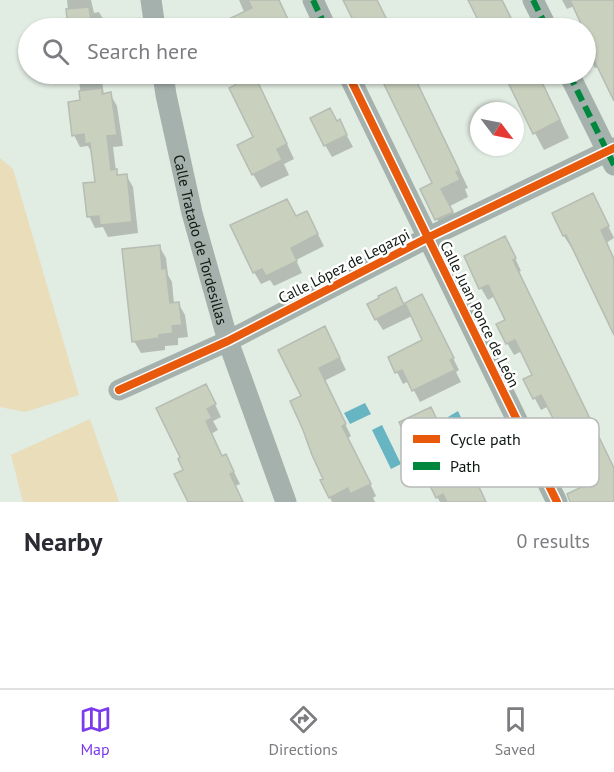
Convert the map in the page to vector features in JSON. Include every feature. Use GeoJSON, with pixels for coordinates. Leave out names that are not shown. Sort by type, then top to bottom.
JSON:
{"type":"FeatureCollection","features":[{"type":"Feature","properties":{"kind":"street"},"geometry":{"type":"LineString","coordinates":[[151,0],[154,18]]}},
{"type":"Feature","properties":{"kind":"street"},"geometry":{"type":"LineString","coordinates":[[313,0],[321,18]]}},
{"type":"Feature","properties":{"kind":"street"},"geometry":{"type":"LineString","coordinates":[[533,0],[542,18]]}},
{"type":"Feature","properties":{"kind":"street","name":"Calle Tratado de Tordesillas"},"geometry":{"type":"LineString","coordinates":[[165,84],[192,213],[228,341],[286,502]]}},
{"type":"Feature","properties":{"kind":"street","name":"Calle Juan Ponce de León"},"geometry":{"type":"LineString","coordinates":[[353,84],[516,418]]}},
{"type":"Feature","properties":{"kind":"street"},"geometry":{"type":"LineString","coordinates":[[574,84],[612,155]]}},
{"type":"Feature","properties":{"kind":"street","name":"Calle López de Legazpi"},"geometry":{"type":"LineString","coordinates":[[119,390],[228,341],[428,238],[612,155]]}},
{"type":"Feature","properties":{"kind":"street","name":"Calle Juan Ponce de León"},"geometry":{"type":"LineString","coordinates":[[550,487],[557,502]]}},
{"type":"Feature","properties":{"kind":"shaded area"},"geometry":{"type":"Polygon","coordinates":[[[0,158],[13,169],[79,395],[25,412],[0,407],[0,158]]]}},
{"type":"Feature","properties":{"kind":"shaded area"},"geometry":{"type":"Polygon","coordinates":[[[90,419],[119,502],[23,502],[11,455],[90,419]]]}},
{"type":"Feature","properties":{"kind":"water"},"geometry":{"type":"Polygon","coordinates":[[[365,403],[371,414],[350,424],[344,413],[365,403]]]}},
{"type":"Feature","properties":{"kind":"water"},"geometry":{"type":"Polygon","coordinates":[[[458,411],[461,418],[448,418],[458,411]]]}},
{"type":"Feature","properties":{"kind":"water"},"geometry":{"type":"Polygon","coordinates":[[[382,425],[401,464],[391,469],[372,430],[382,425]]]}},
{"type":"Feature","properties":{"kind":"building"},"geometry":{"type":"Polygon","coordinates":[[[248,0],[279,0],[287,18],[231,18],[252,8],[248,0]]]}},
{"type":"Feature","properties":{"kind":"building"},"geometry":{"type":"Polygon","coordinates":[[[343,0],[377,0],[386,18],[352,18],[343,0]]]}},
{"type":"Feature","properties":{"kind":"building"},"geometry":{"type":"Polygon","coordinates":[[[468,0],[502,0],[511,18],[477,18],[468,0]]]}},
{"type":"Feature","properties":{"kind":"building"},"geometry":{"type":"Polygon","coordinates":[[[570,0],[614,0],[614,101],[596,64],[596,18],[578,18],[570,0]]]}},
{"type":"Feature","properties":{"kind":"building"},"geometry":{"type":"Polygon","coordinates":[[[89,7],[91,18],[67,18],[66,9],[89,7]]]}},
{"type":"Feature","properties":{"kind":"building"},"geometry":{"type":"Polygon","coordinates":[[[259,84],[287,144],[277,149],[282,160],[252,175],[237,145],[253,137],[229,88],[235,85],[259,84]]]}},
{"type":"Feature","properties":{"kind":"building"},"geometry":{"type":"Polygon","coordinates":[[[384,84],[418,84],[459,170],[456,172],[460,180],[441,189],[453,212],[435,220],[420,189],[432,183],[384,84]]]}},
{"type":"Feature","properties":{"kind":"building"},"geometry":{"type":"Polygon","coordinates":[[[509,84],[543,84],[560,120],[533,134],[524,115],[524,102],[518,102],[509,84]]]}},
{"type":"Feature","properties":{"kind":"building"},"geometry":{"type":"Polygon","coordinates":[[[102,88],[102,94],[111,92],[117,135],[107,136],[111,170],[117,169],[117,175],[127,174],[132,222],[100,225],[99,216],[87,217],[83,183],[95,182],[90,143],[85,144],[84,134],[72,136],[68,102],[80,100],[79,91],[102,88]]]}},
{"type":"Feature","properties":{"kind":"building"},"geometry":{"type":"Polygon","coordinates":[[[330,108],[337,121],[340,119],[347,135],[324,146],[310,118],[330,108]]]}},
{"type":"Feature","properties":{"kind":"building"},"geometry":{"type":"Polygon","coordinates":[[[593,193],[609,226],[601,230],[614,259],[614,335],[566,235],[563,236],[552,213],[593,193]]]}},
{"type":"Feature","properties":{"kind":"building"},"geometry":{"type":"Polygon","coordinates":[[[287,199],[296,216],[307,211],[318,234],[291,248],[297,261],[266,276],[262,269],[253,273],[230,225],[287,199]]]}},
{"type":"Feature","properties":{"kind":"building"},"geometry":{"type":"Polygon","coordinates":[[[505,236],[516,258],[513,260],[590,418],[553,418],[541,395],[533,399],[523,379],[532,375],[515,340],[506,344],[496,324],[505,320],[488,285],[479,289],[464,256],[505,236]]]}},
{"type":"Feature","properties":{"kind":"building"},"geometry":{"type":"Polygon","coordinates":[[[160,245],[162,269],[166,268],[170,303],[179,302],[182,325],[172,326],[173,333],[159,335],[159,338],[132,342],[122,249],[160,245]]]}},
{"type":"Feature","properties":{"kind":"building"},"geometry":{"type":"Polygon","coordinates":[[[396,287],[404,305],[375,320],[367,304],[396,287]]]}},
{"type":"Feature","properties":{"kind":"building"},"geometry":{"type":"Polygon","coordinates":[[[422,294],[454,358],[450,360],[455,370],[412,391],[402,370],[395,373],[388,357],[422,340],[405,303],[422,294]]]}},
{"type":"Feature","properties":{"kind":"building"},"geometry":{"type":"Polygon","coordinates":[[[325,326],[340,358],[319,368],[346,424],[342,426],[371,484],[350,494],[348,488],[329,498],[290,401],[301,396],[278,350],[325,326]]]}},
{"type":"Feature","properties":{"kind":"building"},"geometry":{"type":"Polygon","coordinates":[[[206,384],[216,404],[207,409],[212,418],[206,421],[222,456],[226,454],[234,472],[230,474],[243,502],[188,502],[174,474],[183,470],[178,459],[180,457],[156,408],[206,384]]]}},
{"type":"Feature","properties":{"kind":"building"},"geometry":{"type":"Polygon","coordinates":[[[431,407],[436,418],[408,418],[431,407]]]}},
{"type":"Feature","properties":{"kind":"building"},"geometry":{"type":"Polygon","coordinates":[[[599,437],[614,468],[614,502],[570,502],[567,494],[582,487],[599,487],[599,437]]]}},
{"type":"Feature","properties":{"kind":"building"},"geometry":{"type":"Polygon","coordinates":[[[431,487],[479,487],[486,502],[447,502],[443,494],[436,498],[431,487]]]}},
{"type":"Feature","properties":{"kind":"marked path"},"geometry":{"type":"LineString","coordinates":[[313,0],[321,18]]}},
{"type":"Feature","properties":{"kind":"marked path"},"geometry":{"type":"LineString","coordinates":[[533,0],[542,18]]}},
{"type":"Feature","properties":{"kind":"marked path"},"geometry":{"type":"LineString","coordinates":[[574,84],[614,165]]}},
{"type":"Feature","properties":{"kind":"cycle path"},"geometry":{"type":"LineString","coordinates":[[353,84],[516,418]]}},
{"type":"Feature","properties":{"kind":"cycle path"},"geometry":{"type":"LineString","coordinates":[[119,390],[228,341],[427,238],[614,148]]}},
{"type":"Feature","properties":{"kind":"cycle path"},"geometry":{"type":"LineString","coordinates":[[550,487],[557,502]]}}]}
